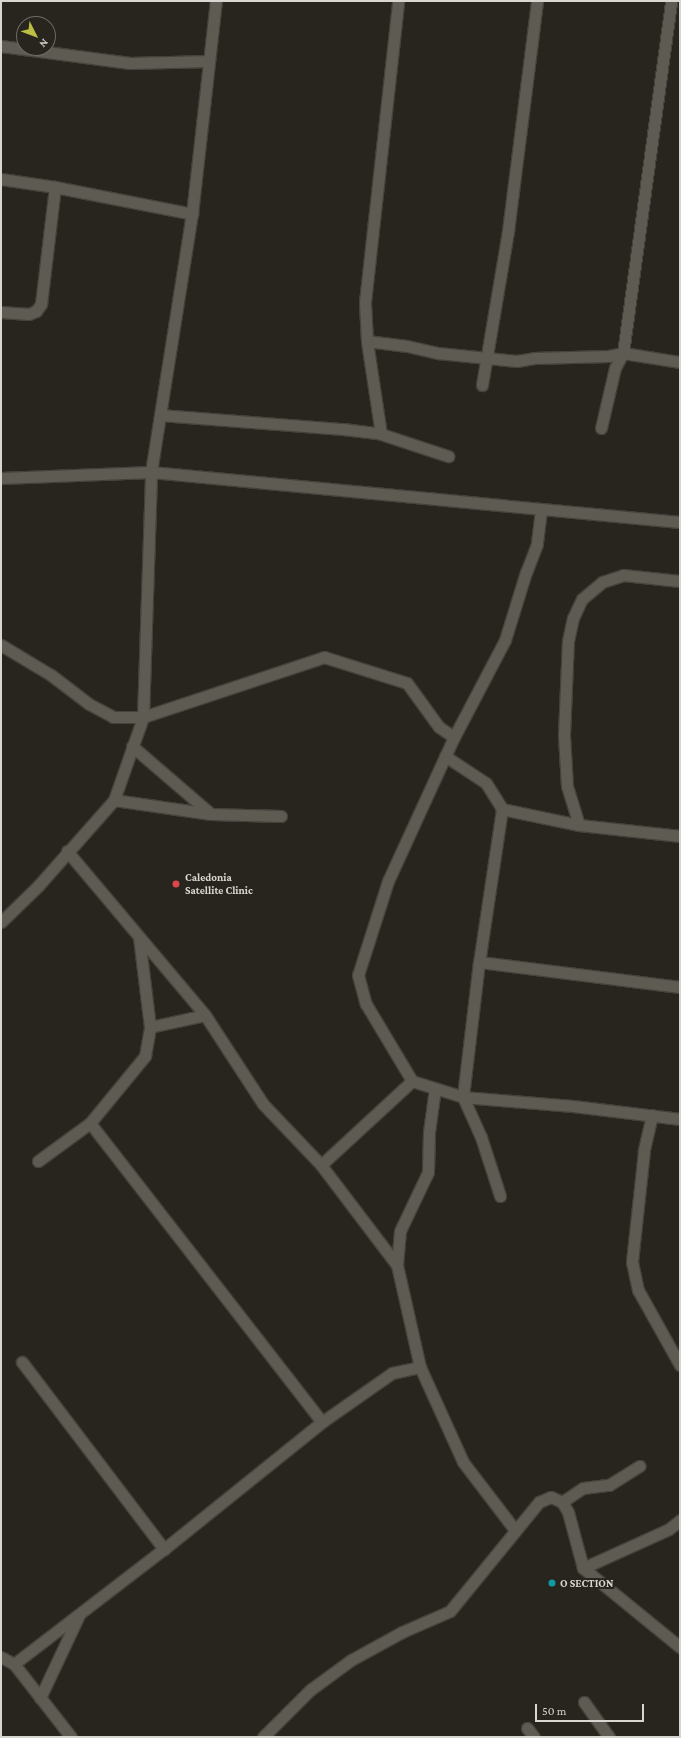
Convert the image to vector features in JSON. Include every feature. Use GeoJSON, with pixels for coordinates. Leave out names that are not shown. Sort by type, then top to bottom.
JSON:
{"type":"FeatureCollection","features":[{"type":"Feature","properties":{"kind":"street"},"geometry":{"type":"LineString","coordinates":[[1,922],[38,886],[67,851],[114,800],[143,716],[151,472],[192,214],[216,1]]}},
{"type":"Feature","properties":{"kind":"street"},"geometry":{"type":"LineString","coordinates":[[381,434],[367,341],[365,302],[398,1]]}},
{"type":"Feature","properties":{"kind":"street"},"geometry":{"type":"LineString","coordinates":[[482,385],[508,231],[538,1]]}},
{"type":"Feature","properties":{"kind":"street"},"geometry":{"type":"LineString","coordinates":[[601,428],[615,368],[624,353],[671,1]]}},
{"type":"Feature","properties":{"kind":"street"},"geometry":{"type":"LineString","coordinates":[[1,46],[130,63],[209,61]]}},
{"type":"Feature","properties":{"kind":"street"},"geometry":{"type":"LineString","coordinates":[[1,179],[56,187],[192,214]]}},
{"type":"Feature","properties":{"kind":"street"},"geometry":{"type":"LineString","coordinates":[[1,312],[29,314],[36,311],[41,304],[56,187]]}},
{"type":"Feature","properties":{"kind":"street"},"geometry":{"type":"LineString","coordinates":[[367,341],[487,359],[517,361],[534,358],[609,356],[624,353],[680,362]]}},
{"type":"Feature","properties":{"kind":"street"},"geometry":{"type":"LineString","coordinates":[[160,415],[343,429],[381,434],[448,456]]}},
{"type":"Feature","properties":{"kind":"street"},"geometry":{"type":"LineString","coordinates":[[1,478],[151,472],[680,522]]}},
{"type":"Feature","properties":{"kind":"street"},"geometry":{"type":"LineString","coordinates":[[541,510],[537,544],[526,572],[506,640],[454,737],[388,881],[358,975],[370,1011],[412,1082],[463,1096],[680,1119]]}},
{"type":"Feature","properties":{"kind":"street"},"geometry":{"type":"LineString","coordinates":[[578,825],[567,786],[564,735],[568,641],[573,618],[582,599],[602,582],[623,575],[680,581]]}},
{"type":"Feature","properties":{"kind":"street"},"geometry":{"type":"LineString","coordinates":[[1,645],[51,675],[89,704],[113,717],[143,716],[324,657],[408,683],[440,727],[454,737]]}},
{"type":"Feature","properties":{"kind":"street"},"geometry":{"type":"LineString","coordinates":[[132,746],[211,814]]}},
{"type":"Feature","properties":{"kind":"street"},"geometry":{"type":"LineString","coordinates":[[445,756],[486,783],[502,809],[479,962],[463,1096],[481,1137],[500,1196]]}},
{"type":"Feature","properties":{"kind":"street"},"geometry":{"type":"LineString","coordinates":[[114,800],[211,814],[281,816]]}},
{"type":"Feature","properties":{"kind":"street"},"geometry":{"type":"LineString","coordinates":[[502,809],[578,825],[680,836]]}},
{"type":"Feature","properties":{"kind":"street"},"geometry":{"type":"LineString","coordinates":[[67,851],[205,1015],[264,1104],[321,1165],[397,1265]]}},
{"type":"Feature","properties":{"kind":"street"},"geometry":{"type":"LineString","coordinates":[[38,1161],[90,1123],[145,1056],[150,1027],[139,937]]}},
{"type":"Feature","properties":{"kind":"street"},"geometry":{"type":"LineString","coordinates":[[479,962],[680,987]]}},
{"type":"Feature","properties":{"kind":"street"},"geometry":{"type":"LineString","coordinates":[[150,1027],[205,1015]]}},
{"type":"Feature","properties":{"kind":"street"},"geometry":{"type":"LineString","coordinates":[[321,1165],[412,1082]]}},
{"type":"Feature","properties":{"kind":"street"},"geometry":{"type":"LineString","coordinates":[[435,1088],[429,1132],[428,1172],[400,1231],[397,1265],[420,1367],[463,1462],[515,1530]]}},
{"type":"Feature","properties":{"kind":"street"},"geometry":{"type":"LineString","coordinates":[[652,1116],[633,1241],[632,1268],[638,1290],[680,1364]]}},
{"type":"Feature","properties":{"kind":"street"},"geometry":{"type":"LineString","coordinates":[[90,1123],[322,1422]]}},
{"type":"Feature","properties":{"kind":"street"},"geometry":{"type":"LineString","coordinates":[[22,1362],[164,1549]]}},
{"type":"Feature","properties":{"kind":"street"},"geometry":{"type":"LineString","coordinates":[[14,1664],[164,1549],[322,1422],[392,1373],[420,1367]]}},
{"type":"Feature","properties":{"kind":"street"},"geometry":{"type":"LineString","coordinates":[[562,1502],[583,1488],[609,1485],[639,1466]]}},
{"type":"Feature","properties":{"kind":"street"},"geometry":{"type":"LineString","coordinates":[[263,1737],[310,1690],[351,1660],[402,1632],[450,1611],[539,1502],[551,1496],[562,1502],[568,1512],[584,1568],[680,1647]]}},
{"type":"Feature","properties":{"kind":"street"},"geometry":{"type":"LineString","coordinates":[[584,1568],[669,1529],[680,1520]]}},
{"type":"Feature","properties":{"kind":"street"},"geometry":{"type":"LineString","coordinates":[[40,1698],[80,1613]]}},
{"type":"Feature","properties":{"kind":"street"},"geometry":{"type":"LineString","coordinates":[[1,1657],[14,1664],[71,1737]]}},
{"type":"Feature","properties":{"kind":"street"},"geometry":{"type":"LineString","coordinates":[[584,1702],[610,1737]]}},
{"type":"Feature","properties":{"kind":"place","name":"Caledonia Satellite Clinic"},"geometry":{"type":"Point","coordinates":[176,884]}},
{"type":"Feature","properties":{"kind":"place","name":"O SECTION"},"geometry":{"type":"Point","coordinates":[552,1583]}}]}
